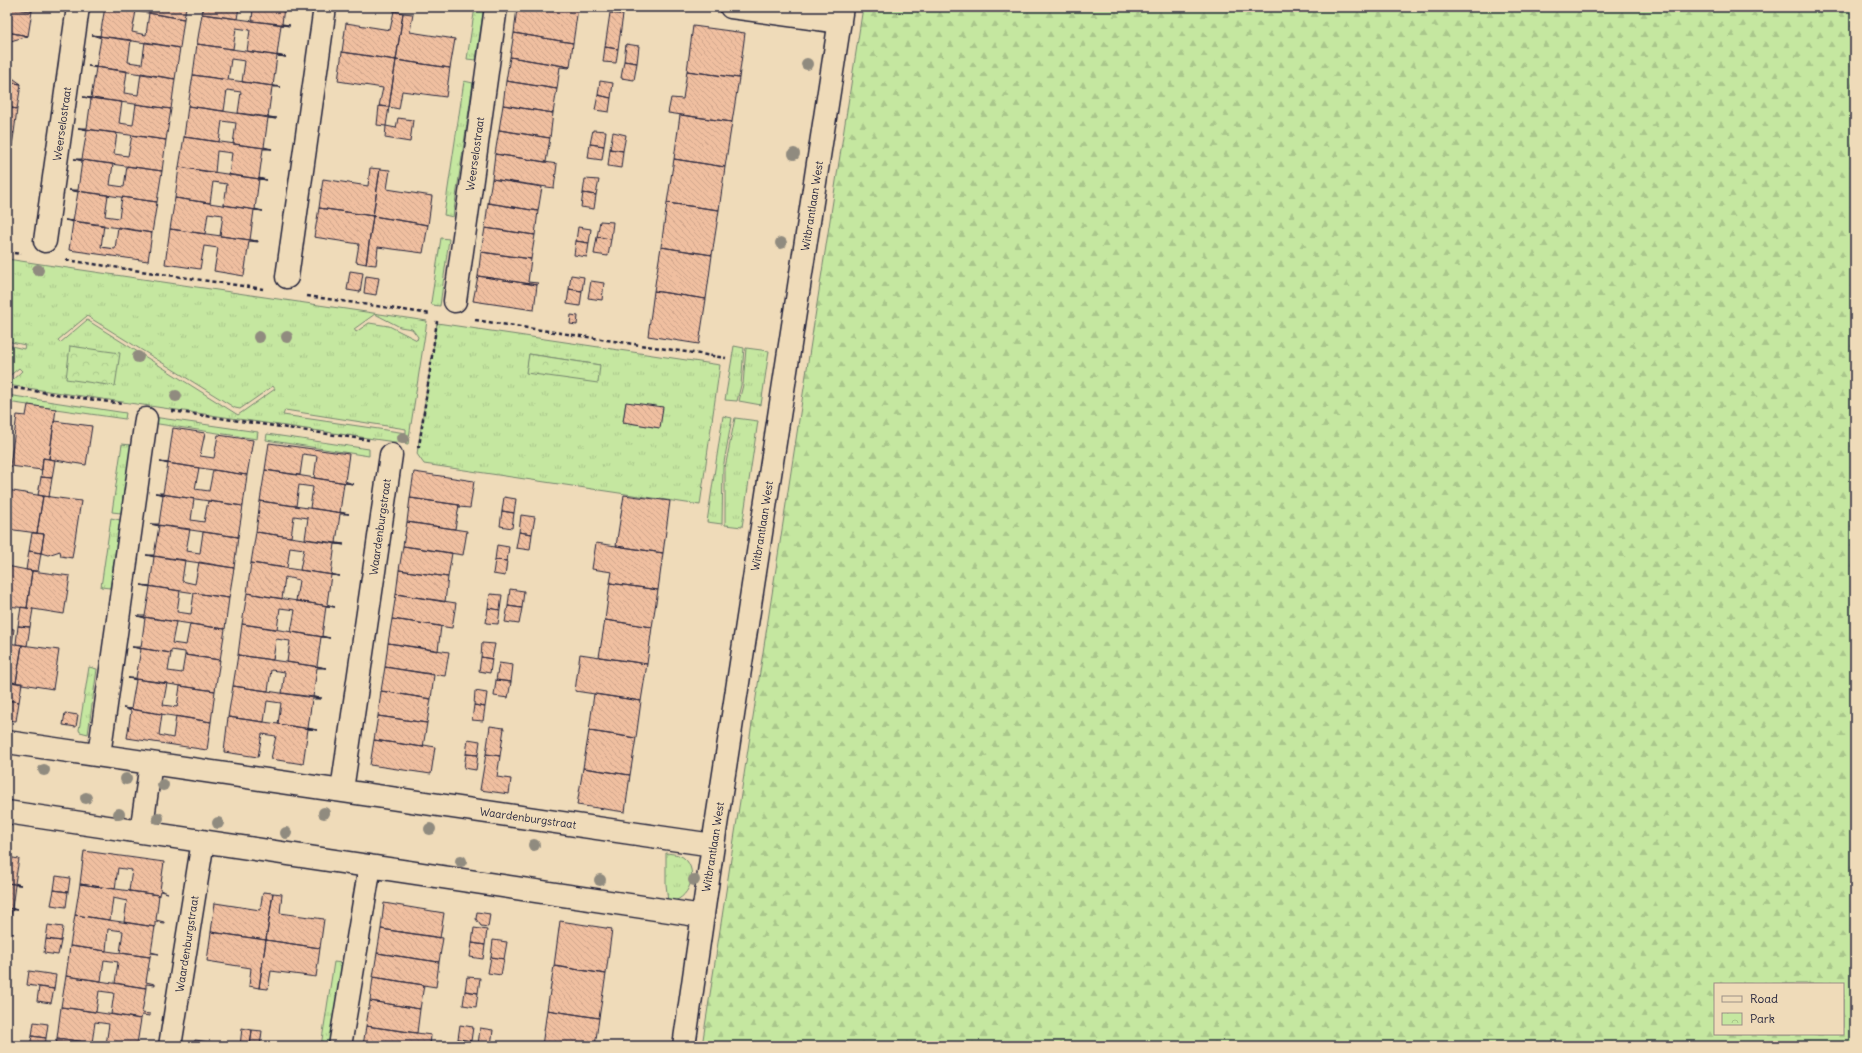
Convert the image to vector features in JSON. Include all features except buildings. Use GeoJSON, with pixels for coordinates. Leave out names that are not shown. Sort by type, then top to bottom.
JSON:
{"type":"FeatureCollection","features":[{"type":"Feature","properties":{"kind":"street","name":"Weerselostraat"},"geometry":{"type":"LineString","coordinates":[[45,241],[78,7]]}},
{"type":"Feature","properties":{"kind":"street"},"geometry":{"type":"LineString","coordinates":[[287,277],[325,7]]}},
{"type":"Feature","properties":{"kind":"street","name":"Weerselostraat"},"geometry":{"type":"LineString","coordinates":[[455,301],[496,7]]}},
{"type":"Feature","properties":{"kind":"street"},"geometry":{"type":"LineString","coordinates":[[731,7],[841,15]]}},
{"type":"Feature","properties":{"kind":"street","name":"Witbrantlaan West"},"geometry":{"type":"LineString","coordinates":[[684,1046],[713,845],[841,15]]}},
{"type":"Feature","properties":{"kind":"street"},"geometry":{"type":"LineString","coordinates":[[99,755],[146,419]]}},
{"type":"Feature","properties":{"kind":"street","name":"Waardenburgstraat"},"geometry":{"type":"LineString","coordinates":[[342,790],[384,448]]}},
{"type":"Feature","properties":{"kind":"street","name":"Waardenburgstraat"},"geometry":{"type":"LineString","coordinates":[[7,742],[713,845]]}},
{"type":"Feature","properties":{"kind":"street"},"geometry":{"type":"LineString","coordinates":[[141,832],[151,762]]}},
{"type":"Feature","properties":{"kind":"street"},"geometry":{"type":"LineString","coordinates":[[7,812],[703,916]]}},
{"type":"Feature","properties":{"kind":"street","name":"Waardenburgstraat"},"geometry":{"type":"LineString","coordinates":[[170,1046],[204,841]]}},
{"type":"Feature","properties":{"kind":"street"},"geometry":{"type":"LineString","coordinates":[[340,1046],[370,866]]}},
{"type":"Feature","properties":{"kind":"path"},"geometry":{"type":"LineString","coordinates":[[7,252],[28,255]]}},
{"type":"Feature","properties":{"kind":"path"},"geometry":{"type":"LineString","coordinates":[[58,259],[269,290]]}},
{"type":"Feature","properties":{"kind":"path"},"geometry":{"type":"LineString","coordinates":[[300,295],[438,315],[419,447],[412,446]]}},
{"type":"Feature","properties":{"kind":"path"},"geometry":{"type":"LineString","coordinates":[[468,319],[726,358]]}},
{"type":"Feature","properties":{"kind":"path"},"geometry":{"type":"LineString","coordinates":[[7,387],[124,404]]}},
{"type":"Feature","properties":{"kind":"path"},"geometry":{"type":"LineString","coordinates":[[172,411],[384,448]]}},
{"type":"Feature","properties":{"kind":"green space"},"geometry":{"type":"Polygon","coordinates":[[[475,7],[484,7],[476,60],[467,59],[475,7]]]}},
{"type":"Feature","properties":{"kind":"green space"},"geometry":{"type":"Polygon","coordinates":[[[863,7],[1855,7],[1855,1046],[702,1046],[863,7]]]}},
{"type":"Feature","properties":{"kind":"green space"},"geometry":{"type":"Polygon","coordinates":[[[464,81],[473,83],[453,217],[444,215],[464,81]]]}},
{"type":"Feature","properties":{"kind":"green space"},"geometry":{"type":"Polygon","coordinates":[[[441,238],[449,239],[440,306],[432,305],[431,302],[441,238]]]}},
{"type":"Feature","properties":{"kind":"green space"},"geometry":{"type":"Polygon","coordinates":[[[7,259],[427,321],[408,444],[7,385],[22,371],[19,368],[7,378],[7,345],[24,349],[25,345],[7,341],[7,259]],[[375,314],[354,329],[356,332],[369,323],[389,326],[417,340],[418,337],[412,329],[400,327],[375,314]],[[87,316],[58,340],[60,343],[87,320],[238,415],[275,389],[273,386],[240,409],[235,408],[87,316]],[[285,410],[283,415],[406,433],[406,429],[285,410]]]}},
{"type":"Feature","properties":{"kind":"green space"},"geometry":{"type":"Polygon","coordinates":[[[437,323],[720,365],[700,505],[424,464],[417,454],[437,323]],[[529,354],[527,373],[600,365],[529,354]],[[626,402],[623,422],[660,428],[626,402]]]}},
{"type":"Feature","properties":{"kind":"green space"},"geometry":{"type":"Polygon","coordinates":[[[70,346],[120,353],[115,386],[66,379],[70,346]]]}},
{"type":"Feature","properties":{"kind":"green space"},"geometry":{"type":"Polygon","coordinates":[[[734,346],[744,348],[741,385],[737,401],[725,400],[734,346]]]}},
{"type":"Feature","properties":{"kind":"green space"},"geometry":{"type":"Polygon","coordinates":[[[746,348],[769,351],[761,405],[739,401],[743,385],[746,348]]]}},
{"type":"Feature","properties":{"kind":"green space"},"geometry":{"type":"Polygon","coordinates":[[[529,354],[600,365],[598,383],[526,373],[529,354]]]}},
{"type":"Feature","properties":{"kind":"green space"},"geometry":{"type":"Polygon","coordinates":[[[7,395],[126,413],[125,419],[7,402],[7,395]]]}},
{"type":"Feature","properties":{"kind":"green space"},"geometry":{"type":"Polygon","coordinates":[[[723,416],[732,418],[723,468],[722,524],[707,522],[723,416]]]}},
{"type":"Feature","properties":{"kind":"green space"},"geometry":{"type":"Polygon","coordinates":[[[153,417],[258,432],[257,439],[152,423],[153,417]]]}},
{"type":"Feature","properties":{"kind":"green space"},"geometry":{"type":"Polygon","coordinates":[[[735,418],[758,421],[742,527],[725,525],[725,468],[735,418]]]}},
{"type":"Feature","properties":{"kind":"green space"},"geometry":{"type":"Polygon","coordinates":[[[267,434],[369,449],[369,456],[266,440],[267,434]]]}},
{"type":"Feature","properties":{"kind":"green space"},"geometry":{"type":"Polygon","coordinates":[[[122,444],[131,445],[121,513],[112,512],[122,444]]]}},
{"type":"Feature","properties":{"kind":"green space"},"geometry":{"type":"Polygon","coordinates":[[[111,518],[120,520],[110,588],[101,587],[111,518]]]}},
{"type":"Feature","properties":{"kind":"green space"},"geometry":{"type":"Polygon","coordinates":[[[89,667],[97,669],[88,734],[80,732],[79,730],[89,667]]]}},
{"type":"Feature","properties":{"kind":"green space"},"geometry":{"type":"Polygon","coordinates":[[[666,853],[678,855],[684,858],[689,864],[692,878],[687,892],[682,897],[675,901],[668,902],[666,884],[666,853]]]}},
{"type":"Feature","properties":{"kind":"green space"},"geometry":{"type":"Polygon","coordinates":[[[334,962],[342,963],[330,1046],[321,1046],[334,962]]]}}]}
